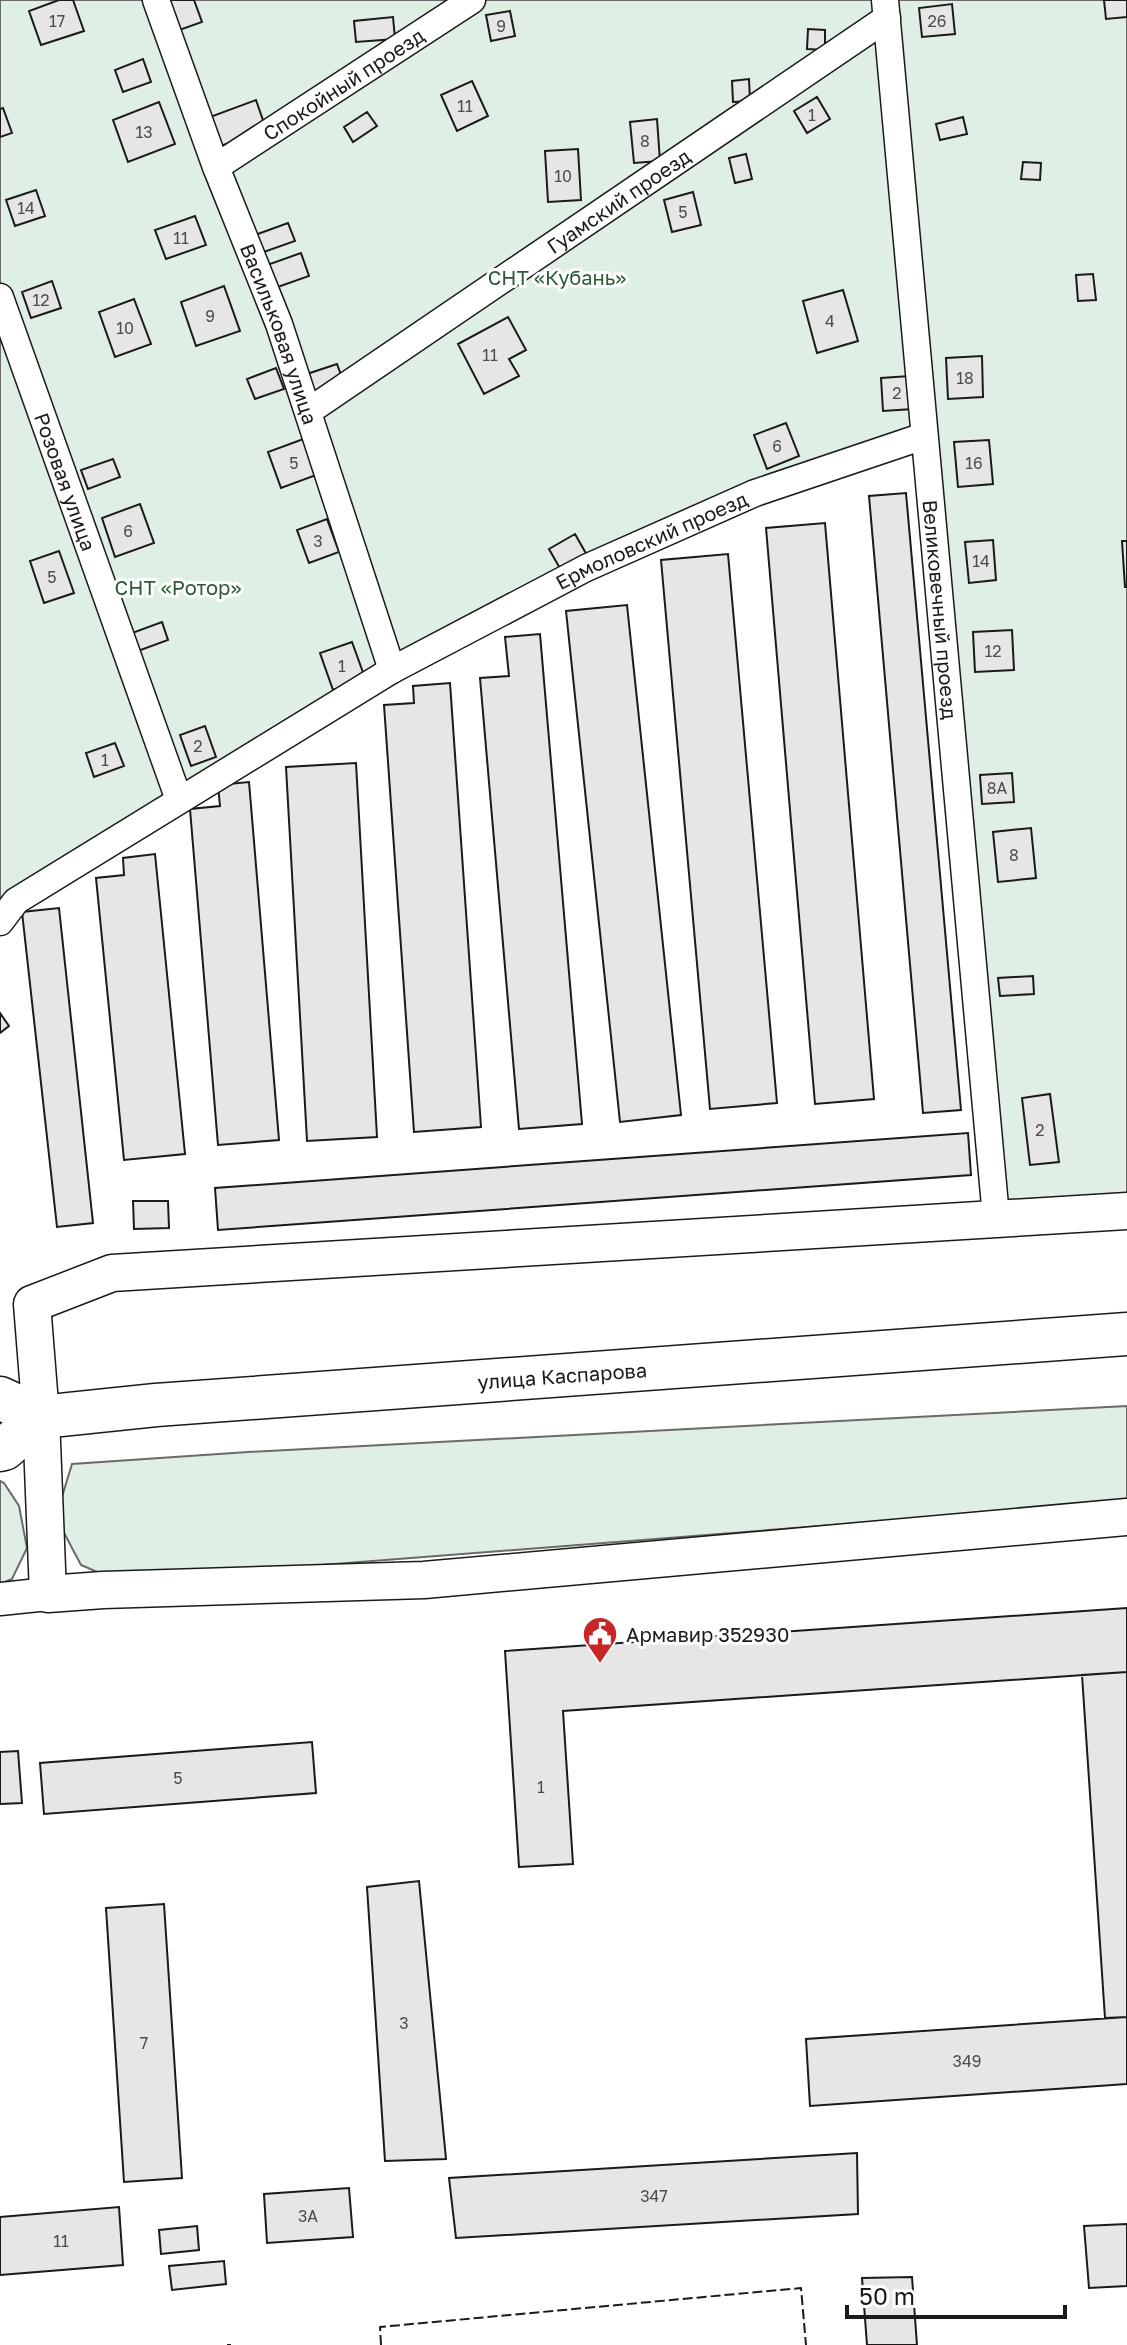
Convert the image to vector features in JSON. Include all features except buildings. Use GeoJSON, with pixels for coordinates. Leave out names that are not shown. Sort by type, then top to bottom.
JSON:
{"type":"FeatureCollection","features":[{"type":"Feature","properties":{"kind":"main road"},"geometry":{"type":"LineString","coordinates":[[1127,1211],[112,1273],[32,1304],[41,1417],[48,1594],[424,1580],[1127,1517]]}},
{"type":"Feature","properties":{"kind":"main road","name":"улица Каспарова"},"geometry":{"type":"LineString","coordinates":[[41,1417],[156,1405],[1127,1334]]}},
{"type":"Feature","properties":{"kind":"main road"},"geometry":{"type":"LineString","coordinates":[[0,1398],[41,1417]]}},
{"type":"Feature","properties":{"kind":"main road"},"geometry":{"type":"LineString","coordinates":[[2,1450],[41,1417]]}},
{"type":"Feature","properties":{"kind":"street","name":"Васильковая улица"},"geometry":{"type":"LineString","coordinates":[[156,0],[216,167],[279,324],[392,670]]}},
{"type":"Feature","properties":{"kind":"street","name":"Спокойный проезд"},"geometry":{"type":"LineString","coordinates":[[216,167],[472,0]]}},
{"type":"Feature","properties":{"kind":"street","name":"Гуамский проезд"},"geometry":{"type":"LineString","coordinates":[[309,411],[886,9]]}},
{"type":"Feature","properties":{"kind":"street","name":"Великовечный проезд"},"geometry":{"type":"LineString","coordinates":[[886,9],[996,1217]]}},
{"type":"Feature","properties":{"kind":"street","name":"Розовая улица"},"geometry":{"type":"LineString","coordinates":[[0,297],[179,800]]}},
{"type":"Feature","properties":{"kind":"street","name":"Ермоловский проезд"},"geometry":{"type":"LineString","coordinates":[[0,922],[16,901],[392,670],[586,568],[741,499],[924,436]]}},
{"type":"Feature","properties":{"kind":"street"},"geometry":{"type":"LineString","coordinates":[[0,1599],[48,1594]]}},
{"type":"Feature","properties":{"kind":"green space","name":"СНТ «Кубань»"},"geometry":{"type":"Polygon","coordinates":[[[0,0],[1127,0],[1127,1211],[996,1217],[924,437],[755,493],[392,670],[0,922],[0,0]]]}},
{"type":"Feature","properties":{"kind":"green space"},"geometry":{"type":"Polygon","coordinates":[[[1127,1406],[1127,1502],[118,1581],[81,1565],[63,1531],[61,1500],[72,1464],[1127,1406]]]}},
{"type":"Feature","properties":{"kind":"green space"},"geometry":{"type":"Polygon","coordinates":[[[0,1481],[19,1506],[27,1548],[12,1579],[0,1584],[0,1481]]]}},
{"type":"Feature","properties":{"kind":"fence"},"geometry":{"type":"LineString","coordinates":[[381,2345],[380,2327],[801,2288],[806,2345]]}},
{"type":"Feature","properties":{"kind":"place","name":"Армавир 352930"},"geometry":{"type":"Point","coordinates":[600,1665]}},
{"type":"Feature","properties":{"kind":"park label","name":"СНТ «Ротор»"},"geometry":{"type":"Point","coordinates":[178,587]}}]}
